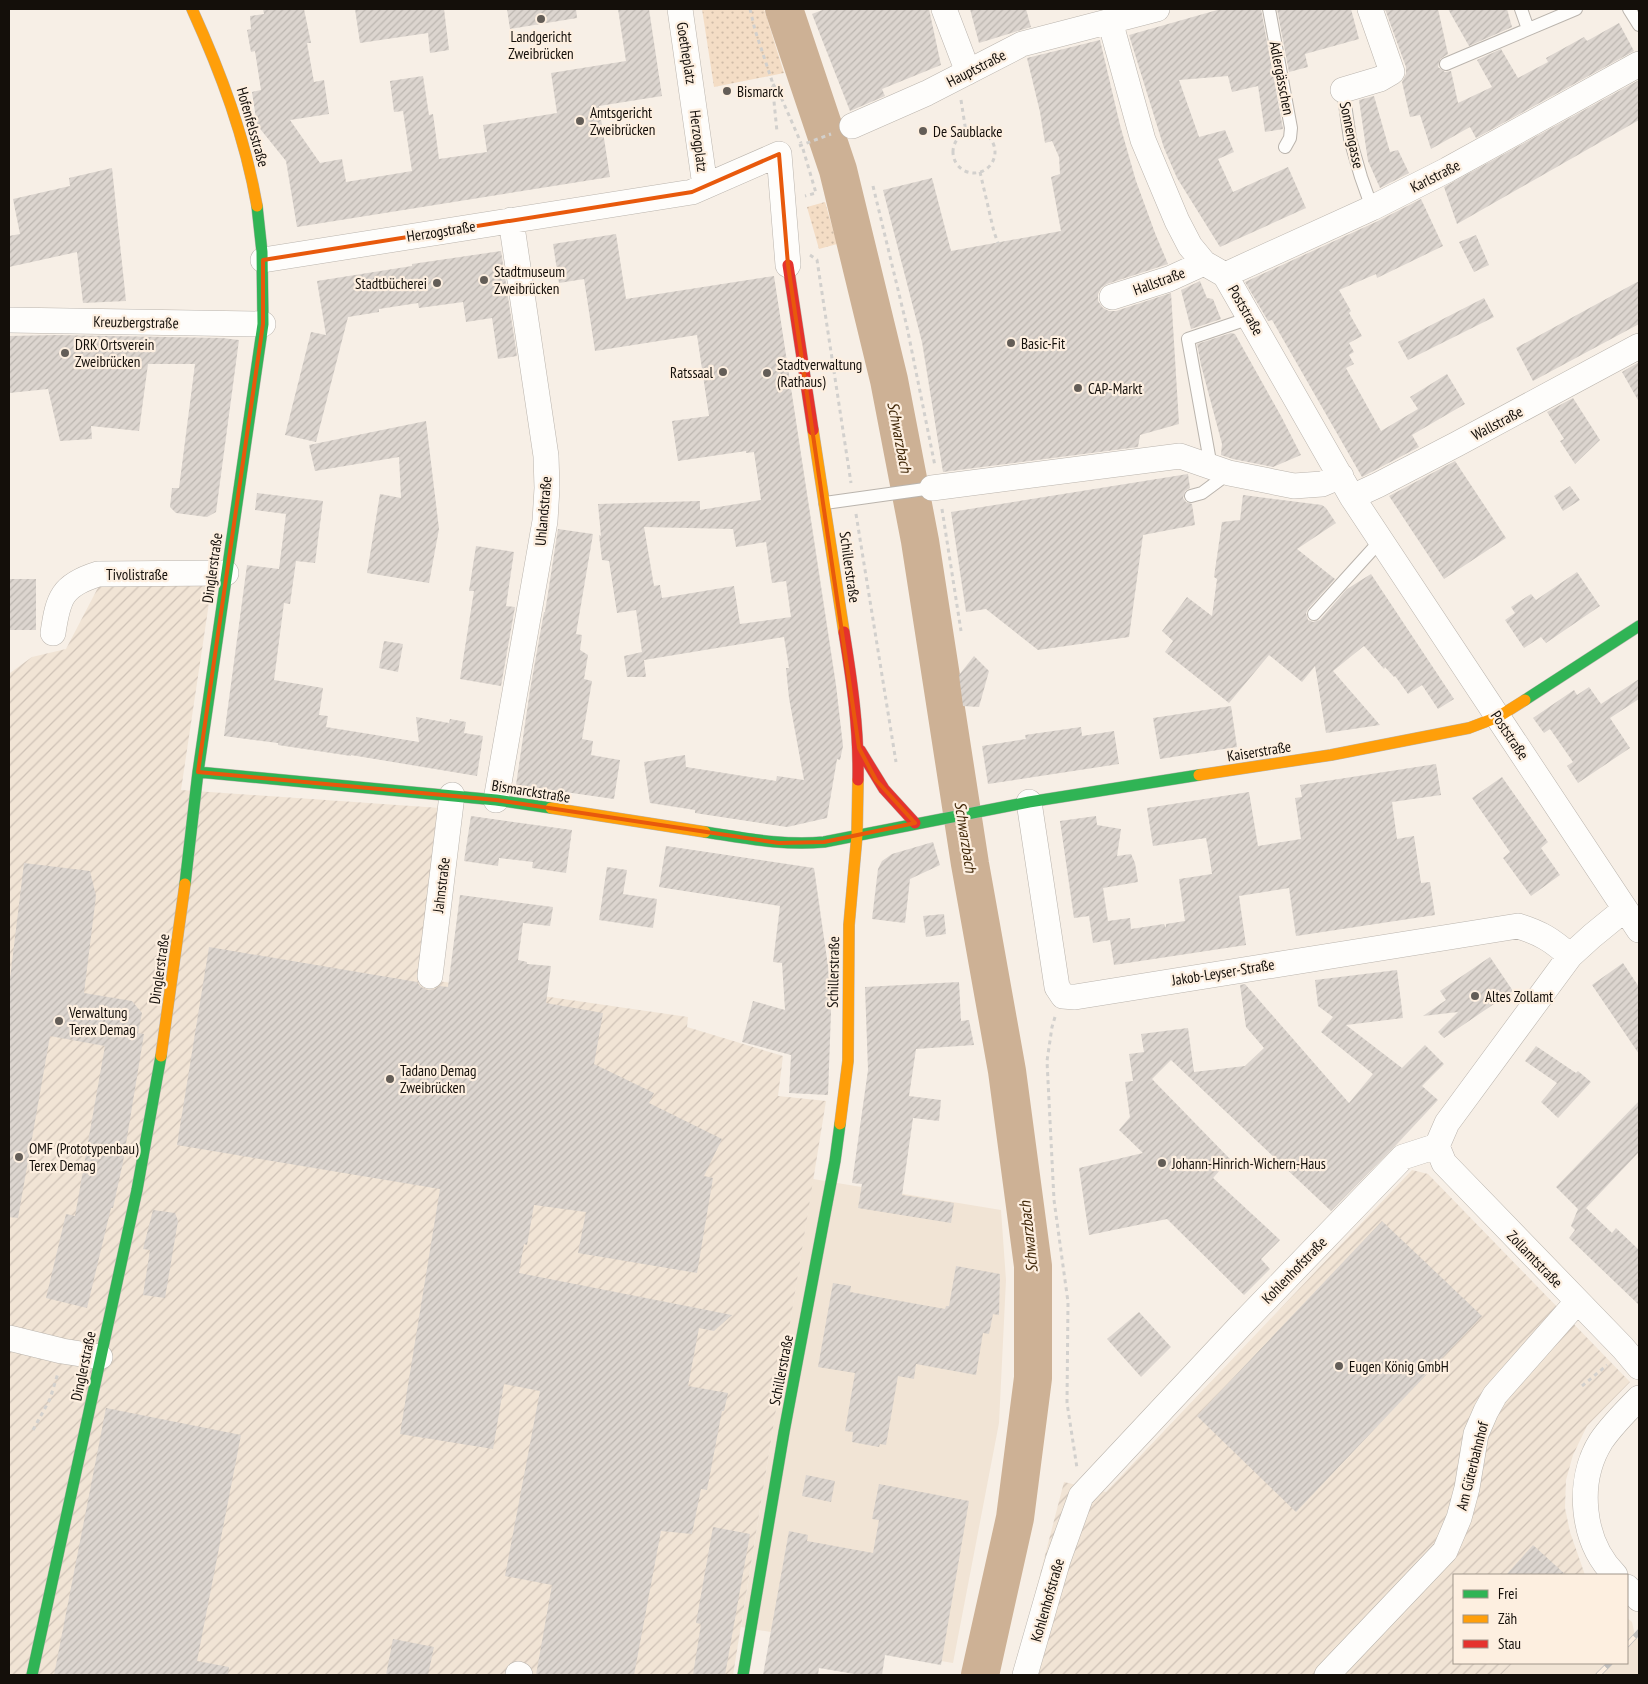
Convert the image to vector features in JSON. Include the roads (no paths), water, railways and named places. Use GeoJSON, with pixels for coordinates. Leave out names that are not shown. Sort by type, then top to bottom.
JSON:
{"type":"FeatureCollection","features":[{"type":"Feature","properties":{"kind":"street","name":"Hofenfelsstraße"},"geometry":{"type":"LineString","coordinates":[[192,9],[211,48],[233,104],[250,168],[258,211],[263,260]]}},
{"type":"Feature","properties":{"kind":"street","name":"Goetheplatz"},"geometry":{"type":"LineString","coordinates":[[680,9],[694,97]]}},
{"type":"Feature","properties":{"kind":"street","name":"Hauptstraße"},"geometry":{"type":"LineString","coordinates":[[852,126],[927,93],[964,83],[1022,44],[1157,9]]}},
{"type":"Feature","properties":{"kind":"street","name":"Sonnengasse"},"geometry":{"type":"LineString","coordinates":[[1343,90],[1380,79],[1392,72],[1370,9]]}},
{"type":"Feature","properties":{"kind":"street"},"geometry":{"type":"LineString","coordinates":[[947,18],[964,83]]}},
{"type":"Feature","properties":{"kind":"street","name":"Poststraße"},"geometry":{"type":"LineString","coordinates":[[1110,21],[1143,140],[1176,221],[1190,246],[1215,269],[1250,318],[1346,486],[1639,930]]}},
{"type":"Feature","properties":{"kind":"street","name":"Karlstraße"},"geometry":{"type":"LineString","coordinates":[[1215,269],[1372,208],[1447,170],[1639,64]]}},
{"type":"Feature","properties":{"kind":"street","name":"Herzogplatz"},"geometry":{"type":"LineString","coordinates":[[694,97],[705,186]]}},
{"type":"Feature","properties":{"kind":"street","name":"Herzogplatz"},"geometry":{"type":"LineString","coordinates":[[620,204],[692,192],[779,154],[788,265]]}},
{"type":"Feature","properties":{"kind":"street","name":"Herzogstraße"},"geometry":{"type":"LineString","coordinates":[[263,260],[620,204]]}},
{"type":"Feature","properties":{"kind":"street","name":"Uhlandstraße"},"geometry":{"type":"LineString","coordinates":[[496,800],[545,521],[547,488],[546,456],[511,220]]}},
{"type":"Feature","properties":{"kind":"street","name":"Dinglerstraße"},"geometry":{"type":"LineString","coordinates":[[32,1675],[137,1190],[158,1084],[179,935],[198,772],[263,324],[263,260]]}},
{"type":"Feature","properties":{"kind":"street","name":"Schillerstraße"},"geometry":{"type":"LineString","coordinates":[[743,1675],[784,1432],[835,1161],[841,1119],[848,1061],[849,924],[857,835],[859,748],[852,683],[788,265]]}},
{"type":"Feature","properties":{"kind":"street","name":"Hallstraße"},"geometry":{"type":"LineString","coordinates":[[1112,297],[1170,279],[1215,269]]}},
{"type":"Feature","properties":{"kind":"street","name":"Kreuzbergstraße"},"geometry":{"type":"LineString","coordinates":[[9,320],[263,324]]}},
{"type":"Feature","properties":{"kind":"street","name":"Wallstraße"},"geometry":{"type":"LineString","coordinates":[[935,487],[1180,456],[1220,470],[1294,486],[1322,484],[1378,486],[1639,346]]}},
{"type":"Feature","properties":{"kind":"street","name":"Tivolistraße"},"geometry":{"type":"LineString","coordinates":[[53,633],[60,599],[69,588],[82,579],[98,574],[226,573]]}},
{"type":"Feature","properties":{"kind":"street","name":"Kaiserstraße"},"geometry":{"type":"LineString","coordinates":[[857,835],[1029,802],[1368,748],[1469,728],[1498,717],[1639,626]]}},
{"type":"Feature","properties":{"kind":"street"},"geometry":{"type":"LineString","coordinates":[[859,748],[876,780],[886,793],[919,823]]}},
{"type":"Feature","properties":{"kind":"street","name":"Bismarckstraße"},"geometry":{"type":"LineString","coordinates":[[198,772],[496,800],[779,843],[824,842],[857,835]]}},
{"type":"Feature","properties":{"kind":"street","name":"Jahnstraße"},"geometry":{"type":"LineString","coordinates":[[430,976],[452,795]]}},
{"type":"Feature","properties":{"kind":"street","name":"Jakob-Leyser-Straße"},"geometry":{"type":"LineString","coordinates":[[1029,802],[1057,987],[1063,996],[1075,997],[1518,926],[1539,932],[1554,941],[1570,956]]}},
{"type":"Feature","properties":{"kind":"street"},"geometry":{"type":"LineString","coordinates":[[1438,1146],[1447,1123],[1570,956],[1626,909]]}},
{"type":"Feature","properties":{"kind":"street","name":"Zollamtstraße"},"geometry":{"type":"LineString","coordinates":[[1438,1146],[1444,1164],[1623,1348],[1639,1367]]}},
{"type":"Feature","properties":{"kind":"street","name":"Kohlenhofstraße"},"geometry":{"type":"LineString","coordinates":[[1025,1675],[1058,1560],[1080,1496],[1403,1157],[1438,1146]]}},
{"type":"Feature","properties":{"kind":"street","name":"Am Güterbahnhof"},"geometry":{"type":"LineString","coordinates":[[1327,1675],[1445,1551],[1459,1518],[1467,1488],[1476,1434],[1495,1395],[1577,1302]]}},
{"type":"Feature","properties":{"kind":"street"},"geometry":{"type":"LineString","coordinates":[[9,1338],[62,1351],[100,1357]]}},
{"type":"Feature","properties":{"kind":"street"},"geometry":{"type":"LineString","coordinates":[[1614,1574],[1600,1556],[1592,1537],[1585,1510],[1586,1483],[1594,1453],[1601,1441],[1611,1427],[1639,1398]]}},
{"type":"Feature","properties":{"kind":"street"},"geometry":{"type":"LineString","coordinates":[[1628,1588],[1639,1599]]}},
{"type":"Feature","properties":{"kind":"lane","name":"Adlergässchen"},"geometry":{"type":"LineString","coordinates":[[1269,9],[1291,128],[1290,138],[1285,147]]}},
{"type":"Feature","properties":{"kind":"lane"},"geometry":{"type":"LineString","coordinates":[[1521,9],[1528,29]]}},
{"type":"Feature","properties":{"kind":"lane"},"geometry":{"type":"LineString","coordinates":[[1446,64],[1576,9]]}},
{"type":"Feature","properties":{"kind":"lane"},"geometry":{"type":"LineString","coordinates":[[1629,9],[1639,25]]}},
{"type":"Feature","properties":{"kind":"lane","name":"Sonnengasse"},"geometry":{"type":"LineString","coordinates":[[1343,90],[1350,139],[1372,208]]}},
{"type":"Feature","properties":{"kind":"lane"},"geometry":{"type":"LineString","coordinates":[[1191,496],[1202,493],[1220,470],[1188,339],[1250,318]]}},
{"type":"Feature","properties":{"kind":"lane"},"geometry":{"type":"LineString","coordinates":[[825,503],[935,487]]}},
{"type":"Feature","properties":{"kind":"lane"},"geometry":{"type":"LineString","coordinates":[[1314,614],[1381,540]]}},
{"type":"Feature","properties":{"kind":"waterway","name":"Schwarzbach"},"geometry":{"type":"LineString","coordinates":[[784,9],[838,170],[889,380],[920,541],[970,864],[1007,1071],[1033,1266],[1033,1378],[1015,1518],[980,1675]]}},
{"type":"Feature","properties":{"kind":"railway"},"geometry":{"type":"LineString","coordinates":[[1628,1644],[1639,1632]]}},
{"type":"Feature","properties":{"kind":"railway"},"geometry":{"type":"LineString","coordinates":[[1598,1675],[1609,1664]]}},
{"type":"Feature","properties":{"kind":"place","name":"Landgericht Zweibrücken"},"geometry":{"type":"Point","coordinates":[541,19]}},
{"type":"Feature","properties":{"kind":"place","name":"Bismarck"},"geometry":{"type":"Point","coordinates":[727,91]}},
{"type":"Feature","properties":{"kind":"place","name":"Amtsgericht Zweibrücken"},"geometry":{"type":"Point","coordinates":[580,121]}},
{"type":"Feature","properties":{"kind":"place","name":"De Saublacke"},"geometry":{"type":"Point","coordinates":[923,131]}},
{"type":"Feature","properties":{"kind":"place","name":"Stadtmuseum Zweibrücken"},"geometry":{"type":"Point","coordinates":[484,280]}},
{"type":"Feature","properties":{"kind":"place","name":"Stadtbücherei"},"geometry":{"type":"Point","coordinates":[437,283]}},
{"type":"Feature","properties":{"kind":"place","name":"Basic-Fit"},"geometry":{"type":"Point","coordinates":[1011,343]}},
{"type":"Feature","properties":{"kind":"place","name":"DRK Ortsverein Zweibrücken"},"geometry":{"type":"Point","coordinates":[65,353]}},
{"type":"Feature","properties":{"kind":"place","name":"Ratssaal"},"geometry":{"type":"Point","coordinates":[723,372]}},
{"type":"Feature","properties":{"kind":"place","name":"Stadtverwaltung (Rathaus)"},"geometry":{"type":"Point","coordinates":[767,373]}},
{"type":"Feature","properties":{"kind":"place","name":"CAP-Markt"},"geometry":{"type":"Point","coordinates":[1078,388]}},
{"type":"Feature","properties":{"kind":"place","name":"Altes Zollamt"},"geometry":{"type":"Point","coordinates":[1475,996]}},
{"type":"Feature","properties":{"kind":"place","name":"Verwaltung Terex Demag"},"geometry":{"type":"Point","coordinates":[59,1021]}},
{"type":"Feature","properties":{"kind":"place","name":"Tadano Demag Zweibrücken"},"geometry":{"type":"Point","coordinates":[390,1079]}},
{"type":"Feature","properties":{"kind":"place","name":"OMF (Prototypenbau) Terex Demag"},"geometry":{"type":"Point","coordinates":[19,1157]}},
{"type":"Feature","properties":{"kind":"place","name":"Johann-Hinrich-Wichern-Haus"},"geometry":{"type":"Point","coordinates":[1162,1163]}},
{"type":"Feature","properties":{"kind":"place","name":"Eugen König GmbH"},"geometry":{"type":"Point","coordinates":[1339,1366]}}]}
